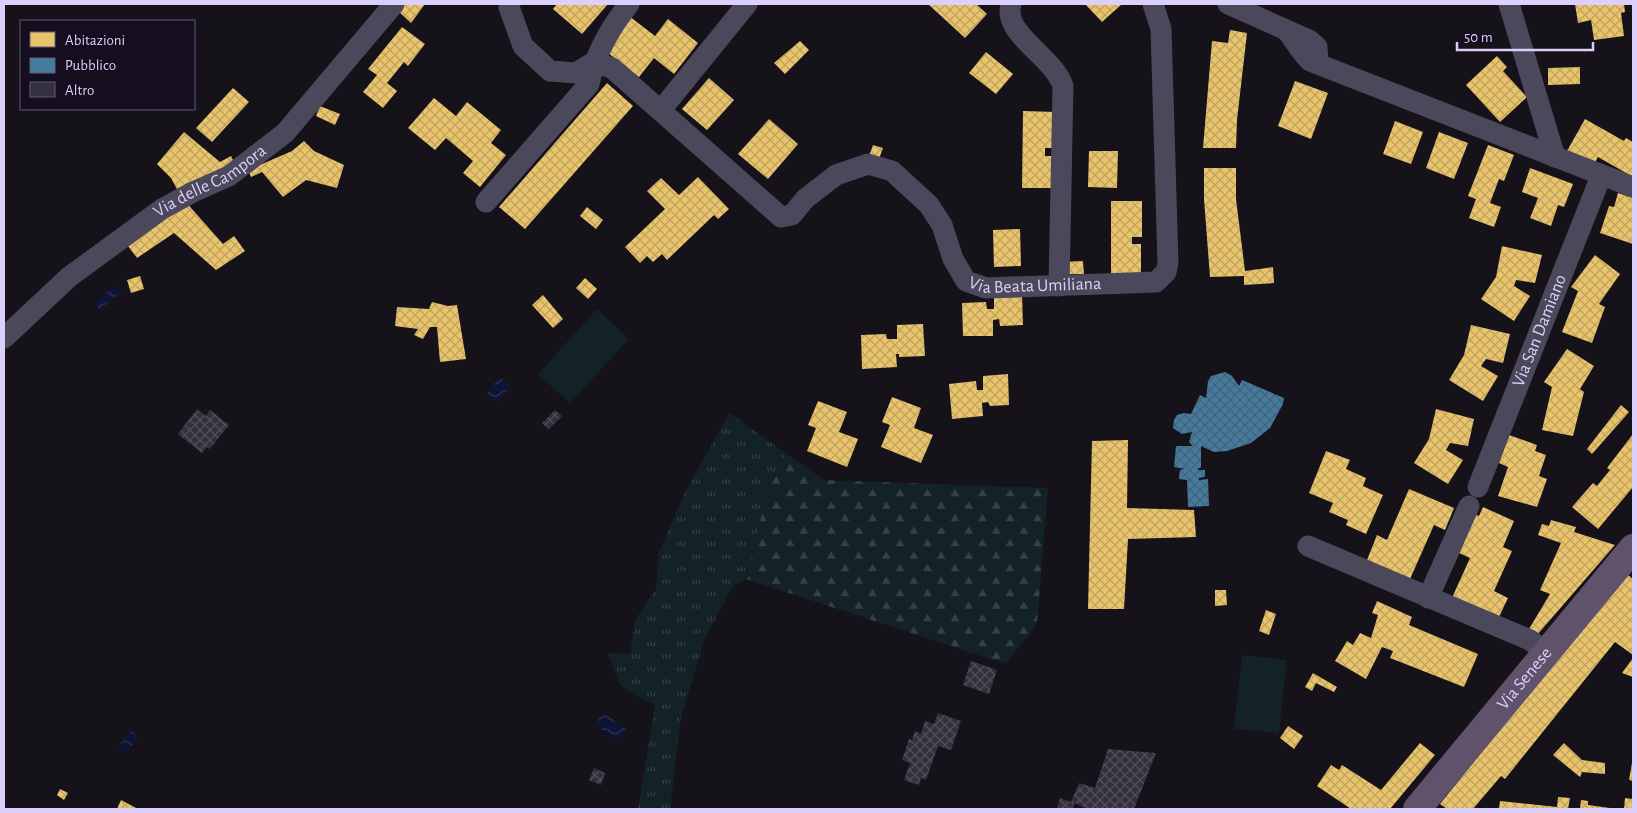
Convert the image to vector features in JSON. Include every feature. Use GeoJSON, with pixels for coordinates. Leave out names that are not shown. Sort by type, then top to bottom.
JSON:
{"type":"FeatureCollection","features":[{"type":"Feature","properties":{"kind":"main road","name":"Via Senese"},"geometry":{"type":"LineString","coordinates":[[1417,809],[1538,660],[1631,556]]}},
{"type":"Feature","properties":{"kind":"street","name":"Via delle Campora"},"geometry":{"type":"LineString","coordinates":[[4,338],[70,277],[162,209],[193,192],[229,176],[285,133],[394,4]]}},
{"type":"Feature","properties":{"kind":"street"},"geometry":{"type":"LineString","coordinates":[[510,4],[509,7],[523,46],[550,72],[576,73],[594,62]]}},
{"type":"Feature","properties":{"kind":"street"},"geometry":{"type":"LineString","coordinates":[[486,202],[589,84],[594,62],[614,23],[629,4]]}},
{"type":"Feature","properties":{"kind":"street"},"geometry":{"type":"LineString","coordinates":[[661,110],[747,4]]}},
{"type":"Feature","properties":{"kind":"street"},"geometry":{"type":"LineString","coordinates":[[1011,4],[1008,14],[1013,27],[1054,68],[1063,86],[1059,286]]}},
{"type":"Feature","properties":{"kind":"street","name":"Via Beata Umiliana"},"geometry":{"type":"LineString","coordinates":[[594,62],[612,68],[781,217],[792,215],[805,199],[836,175],[868,164],[892,171],[929,206],[942,225],[953,259],[966,281],[986,288],[1156,282],[1166,272],[1168,263],[1161,29],[1153,4]]}},
{"type":"Feature","properties":{"kind":"street"},"geometry":{"type":"LineString","coordinates":[[1228,4],[1309,40],[1317,47],[1318,64],[1633,187]]}},
{"type":"Feature","properties":{"kind":"street"},"geometry":{"type":"LineString","coordinates":[[1509,4],[1555,157]]}},
{"type":"Feature","properties":{"kind":"street","name":"Via San Damiano"},"geometry":{"type":"LineString","coordinates":[[1478,487],[1602,176]]}},
{"type":"Feature","properties":{"kind":"street"},"geometry":{"type":"LineString","coordinates":[[1428,598],[1469,506]]}},
{"type":"Feature","properties":{"kind":"street"},"geometry":{"type":"LineString","coordinates":[[1308,546],[1530,640],[1538,660]]}},
{"type":"Feature","properties":{"kind":"green space"},"geometry":{"type":"Polygon","coordinates":[[[597,309],[629,339],[570,403],[538,374],[597,309]]]}},
{"type":"Feature","properties":{"kind":"green space"},"geometry":{"type":"Polygon","coordinates":[[[729,413],[786,453],[768,488],[746,579],[733,586],[705,638],[681,718],[670,809],[638,809],[655,704],[642,699],[620,685],[608,653],[630,654],[635,620],[656,589],[659,552],[686,490],[729,413]]]}},
{"type":"Feature","properties":{"kind":"green space"},"geometry":{"type":"Polygon","coordinates":[[[786,453],[824,480],[1048,488],[1037,624],[1006,664],[746,579],[768,488],[786,453]]]}},
{"type":"Feature","properties":{"kind":"green space"},"geometry":{"type":"Polygon","coordinates":[[[1242,655],[1287,660],[1279,733],[1234,729],[1242,655]]]}},
{"type":"Feature","properties":{"kind":"water"},"geometry":{"type":"Polygon","coordinates":[[[115,285],[121,292],[100,310],[94,303],[115,285]]]}},
{"type":"Feature","properties":{"kind":"water"},"geometry":{"type":"Polygon","coordinates":[[[500,377],[511,386],[497,403],[486,394],[500,377]]]}},
{"type":"Feature","properties":{"kind":"water"},"geometry":{"type":"Polygon","coordinates":[[[603,713],[626,729],[618,741],[595,725],[603,713]]]}},
{"type":"Feature","properties":{"kind":"water"},"geometry":{"type":"Polygon","coordinates":[[[131,731],[139,737],[125,753],[118,747],[131,731]]]}},
{"type":"Feature","properties":{"kind":"building: Abitazioni"},"geometry":{"type":"Polygon","coordinates":[[[401,4],[425,4],[411,23],[397,10],[401,4]]]}},
{"type":"Feature","properties":{"kind":"building: Abitazioni"},"geometry":{"type":"Polygon","coordinates":[[[557,4],[608,4],[582,34],[553,9],[557,4]]]}},
{"type":"Feature","properties":{"kind":"building: Abitazioni"},"geometry":{"type":"Polygon","coordinates":[[[928,4],[976,4],[987,14],[965,38],[928,4]]]}},
{"type":"Feature","properties":{"kind":"building: Abitazioni"},"geometry":{"type":"Polygon","coordinates":[[[1085,4],[1122,4],[1102,22],[1085,4]]]}},
{"type":"Feature","properties":{"kind":"building: Abitazioni"},"geometry":{"type":"Polygon","coordinates":[[[1575,4],[1624,4],[1625,12],[1621,13],[1624,36],[1594,40],[1591,20],[1578,23],[1575,4]]]}},
{"type":"Feature","properties":{"kind":"building: Abitazioni"},"geometry":{"type":"Polygon","coordinates":[[[629,16],[655,36],[668,19],[698,43],[674,74],[654,58],[639,77],[603,49],[629,16]]]}},
{"type":"Feature","properties":{"kind":"building: Abitazioni"},"geometry":{"type":"Polygon","coordinates":[[[402,27],[425,44],[408,66],[404,62],[387,83],[397,91],[383,108],[363,92],[377,75],[368,69],[402,27]]]}},
{"type":"Feature","properties":{"kind":"building: Abitazioni"},"geometry":{"type":"Polygon","coordinates":[[[1230,30],[1247,33],[1237,120],[1236,148],[1203,148],[1212,41],[1228,43],[1230,30]]]}},
{"type":"Feature","properties":{"kind":"building: Abitazioni"},"geometry":{"type":"Polygon","coordinates":[[[800,41],[809,50],[785,74],[774,63],[800,41]]]}},
{"type":"Feature","properties":{"kind":"building: Abitazioni"},"geometry":{"type":"Polygon","coordinates":[[[986,52],[1013,74],[996,94],[969,73],[986,52]]]}},
{"type":"Feature","properties":{"kind":"building: Abitazioni"},"geometry":{"type":"Polygon","coordinates":[[[1497,56],[1507,67],[1503,71],[1527,97],[1500,122],[1466,85],[1497,56]]]}},
{"type":"Feature","properties":{"kind":"building: Abitazioni"},"geometry":{"type":"Polygon","coordinates":[[[1580,67],[1580,84],[1548,85],[1548,68],[1580,67]]]}},
{"type":"Feature","properties":{"kind":"building: Abitazioni"},"geometry":{"type":"Polygon","coordinates":[[[709,78],[734,100],[707,130],[682,109],[709,78]]]}},
{"type":"Feature","properties":{"kind":"building: Abitazioni"},"geometry":{"type":"Polygon","coordinates":[[[1295,81],[1328,93],[1311,139],[1278,126],[1295,81]]]}},
{"type":"Feature","properties":{"kind":"building: Abitazioni"},"geometry":{"type":"Polygon","coordinates":[[[607,83],[633,106],[525,229],[499,207],[607,83]]]}},
{"type":"Feature","properties":{"kind":"building: Abitazioni"},"geometry":{"type":"Polygon","coordinates":[[[233,88],[249,102],[212,142],[196,128],[233,88]]]}},
{"type":"Feature","properties":{"kind":"building: Abitazioni"},"geometry":{"type":"Polygon","coordinates":[[[434,98],[456,116],[467,102],[501,130],[491,143],[506,155],[480,187],[463,173],[473,161],[446,138],[435,150],[408,128],[434,98]]]}},
{"type":"Feature","properties":{"kind":"building: Abitazioni"},"geometry":{"type":"Polygon","coordinates":[[[320,106],[340,114],[335,125],[316,116],[320,106]]]}},
{"type":"Feature","properties":{"kind":"building: Abitazioni"},"geometry":{"type":"Polygon","coordinates":[[[1023,111],[1056,112],[1056,148],[1045,148],[1045,156],[1056,156],[1056,188],[1022,188],[1023,111]]]}},
{"type":"Feature","properties":{"kind":"building: Abitazioni"},"geometry":{"type":"Polygon","coordinates":[[[769,119],[798,144],[768,179],[738,154],[769,119]]]}},
{"type":"Feature","properties":{"kind":"building: Abitazioni"},"geometry":{"type":"Polygon","coordinates":[[[1585,119],[1624,141],[1626,138],[1633,142],[1633,177],[1598,157],[1593,166],[1567,151],[1585,119]]]}},
{"type":"Feature","properties":{"kind":"building: Abitazioni"},"geometry":{"type":"Polygon","coordinates":[[[1395,121],[1423,132],[1411,164],[1383,154],[1395,121]]]}},
{"type":"Feature","properties":{"kind":"building: Abitazioni"},"geometry":{"type":"Polygon","coordinates":[[[184,132],[220,162],[231,156],[235,164],[179,193],[171,178],[157,164],[184,132]]]}},
{"type":"Feature","properties":{"kind":"building: Abitazioni"},"geometry":{"type":"Polygon","coordinates":[[[1439,132],[1468,143],[1454,179],[1426,168],[1439,132]]]}},
{"type":"Feature","properties":{"kind":"building: Abitazioni"},"geometry":{"type":"Polygon","coordinates":[[[304,141],[314,151],[344,165],[337,188],[306,180],[283,197],[262,172],[251,177],[248,170],[292,151],[304,141]]]}},
{"type":"Feature","properties":{"kind":"building: Abitazioni"},"geometry":{"type":"Polygon","coordinates":[[[873,145],[883,148],[879,159],[869,156],[873,145]]]}},
{"type":"Feature","properties":{"kind":"building: Abitazioni"},"geometry":{"type":"Polygon","coordinates":[[[1488,145],[1514,155],[1504,181],[1499,179],[1490,203],[1501,207],[1494,227],[1469,218],[1476,199],[1468,196],[1488,145]]]}},
{"type":"Feature","properties":{"kind":"building: Abitazioni"},"geometry":{"type":"Polygon","coordinates":[[[1089,151],[1118,151],[1117,188],[1088,187],[1089,151]]]}},
{"type":"Feature","properties":{"kind":"building: Abitazioni"},"geometry":{"type":"Polygon","coordinates":[[[1204,168],[1236,168],[1236,199],[1245,271],[1273,267],[1274,283],[1244,285],[1244,276],[1210,277],[1204,199],[1204,168]]]}},
{"type":"Feature","properties":{"kind":"building: Abitazioni"},"geometry":{"type":"Polygon","coordinates":[[[1530,168],[1573,184],[1564,207],[1558,205],[1551,226],[1530,218],[1538,198],[1522,192],[1530,168]]]}},
{"type":"Feature","properties":{"kind":"building: Abitazioni"},"geometry":{"type":"Polygon","coordinates":[[[698,177],[729,209],[718,219],[714,215],[667,260],[662,254],[653,262],[647,256],[640,263],[625,247],[665,209],[647,191],[661,178],[679,195],[698,177]]]}},
{"type":"Feature","properties":{"kind":"building: Abitazioni"},"geometry":{"type":"Polygon","coordinates":[[[1618,193],[1633,198],[1633,244],[1600,233],[1609,206],[1614,207],[1618,193]]]}},
{"type":"Feature","properties":{"kind":"building: Abitazioni"},"geometry":{"type":"Polygon","coordinates":[[[184,200],[223,244],[234,236],[245,251],[216,270],[174,233],[137,258],[125,242],[184,200]]]}},
{"type":"Feature","properties":{"kind":"building: Abitazioni"},"geometry":{"type":"Polygon","coordinates":[[[1111,201],[1142,201],[1142,237],[1132,237],[1132,244],[1141,244],[1141,276],[1111,276],[1111,201]]]}},
{"type":"Feature","properties":{"kind":"building: Abitazioni"},"geometry":{"type":"Polygon","coordinates":[[[587,207],[603,220],[596,229],[580,216],[587,207]]]}},
{"type":"Feature","properties":{"kind":"building: Abitazioni"},"geometry":{"type":"Polygon","coordinates":[[[1020,229],[1021,266],[994,267],[993,230],[1020,229]]]}},
{"type":"Feature","properties":{"kind":"building: Abitazioni"},"geometry":{"type":"Polygon","coordinates":[[[1502,246],[1542,255],[1535,283],[1516,280],[1514,286],[1530,296],[1514,321],[1481,299],[1496,277],[1502,246]]]}},
{"type":"Feature","properties":{"kind":"building: Abitazioni"},"geometry":{"type":"Polygon","coordinates":[[[1595,255],[1620,274],[1599,304],[1605,307],[1592,343],[1562,332],[1578,291],[1571,287],[1595,255]]]}},
{"type":"Feature","properties":{"kind":"building: Abitazioni"},"geometry":{"type":"Polygon","coordinates":[[[1083,261],[1084,274],[1062,274],[1062,262],[1083,261]]]}},
{"type":"Feature","properties":{"kind":"building: Abitazioni"},"geometry":{"type":"Polygon","coordinates":[[[140,276],[144,289],[131,293],[127,280],[140,276]]]}},
{"type":"Feature","properties":{"kind":"building: Abitazioni"},"geometry":{"type":"Polygon","coordinates":[[[585,278],[597,289],[588,299],[576,288],[585,278]]]}},
{"type":"Feature","properties":{"kind":"building: Abitazioni"},"geometry":{"type":"Polygon","coordinates":[[[543,295],[563,319],[553,328],[532,305],[543,295]]]}},
{"type":"Feature","properties":{"kind":"building: Abitazioni"},"geometry":{"type":"Polygon","coordinates":[[[994,295],[1022,295],[1023,325],[1000,326],[999,319],[993,320],[993,336],[963,336],[962,303],[986,302],[987,309],[994,309],[994,295]]]}},
{"type":"Feature","properties":{"kind":"building: Abitazioni"},"geometry":{"type":"Polygon","coordinates":[[[432,302],[448,306],[457,305],[466,359],[440,362],[437,327],[430,327],[423,339],[414,335],[418,329],[395,326],[397,307],[429,309],[432,302]]]}},
{"type":"Feature","properties":{"kind":"building: Abitazioni"},"geometry":{"type":"Polygon","coordinates":[[[923,324],[925,356],[899,357],[899,354],[896,354],[897,367],[862,369],[861,335],[886,334],[887,339],[897,339],[897,325],[923,324]]]}},
{"type":"Feature","properties":{"kind":"building: Abitazioni"},"geometry":{"type":"Polygon","coordinates":[[[1471,325],[1510,334],[1503,363],[1486,359],[1481,366],[1498,376],[1483,401],[1449,380],[1464,355],[1471,325]]]}},
{"type":"Feature","properties":{"kind":"building: Abitazioni"},"geometry":{"type":"Polygon","coordinates":[[[1567,349],[1594,366],[1580,389],[1584,392],[1573,436],[1542,430],[1552,387],[1544,382],[1567,349]]]}},
{"type":"Feature","properties":{"kind":"building: Abitazioni"},"geometry":{"type":"Polygon","coordinates":[[[1008,374],[1009,405],[990,406],[988,402],[982,403],[983,416],[952,419],[949,384],[976,381],[977,390],[983,390],[983,376],[1008,374]]]}},
{"type":"Feature","properties":{"kind":"building: Abitazioni"},"geometry":{"type":"Polygon","coordinates":[[[892,397],[921,408],[914,428],[933,435],[921,463],[881,447],[890,425],[882,422],[892,397]]]}},
{"type":"Feature","properties":{"kind":"building: Abitazioni"},"geometry":{"type":"Polygon","coordinates":[[[818,401],[847,412],[839,432],[858,439],[847,467],[807,451],[816,428],[808,425],[818,401]]]}},
{"type":"Feature","properties":{"kind":"building: Abitazioni"},"geometry":{"type":"Polygon","coordinates":[[[1621,405],[1629,412],[1592,454],[1587,449],[1621,405]]]}},
{"type":"Feature","properties":{"kind":"building: Abitazioni"},"geometry":{"type":"Polygon","coordinates":[[[1436,409],[1474,419],[1468,446],[1450,443],[1446,450],[1463,460],[1448,484],[1414,463],[1429,439],[1436,409]]]}},
{"type":"Feature","properties":{"kind":"building: Abitazioni"},"geometry":{"type":"Polygon","coordinates":[[[1633,434],[1633,487],[1598,529],[1572,507],[1593,483],[1597,486],[1610,470],[1607,468],[1633,434]]]}},
{"type":"Feature","properties":{"kind":"building: Abitazioni"},"geometry":{"type":"Polygon","coordinates":[[[1509,435],[1537,445],[1535,451],[1546,455],[1539,476],[1547,479],[1537,507],[1498,496],[1508,467],[1499,463],[1509,435]]]}},
{"type":"Feature","properties":{"kind":"building: Abitazioni"},"geometry":{"type":"Polygon","coordinates":[[[1128,440],[1127,508],[1194,510],[1196,537],[1128,539],[1124,609],[1088,609],[1092,441],[1128,440]]]}},
{"type":"Feature","properties":{"kind":"building: Abitazioni"},"geometry":{"type":"Polygon","coordinates":[[[1326,451],[1350,460],[1346,469],[1366,478],[1363,486],[1383,495],[1366,534],[1346,525],[1348,520],[1329,512],[1333,503],[1309,493],[1326,451]]]}},
{"type":"Feature","properties":{"kind":"building: Abitazioni"},"geometry":{"type":"Polygon","coordinates":[[[1409,489],[1454,508],[1445,530],[1434,525],[1410,579],[1367,560],[1377,535],[1387,540],[1409,489]]]}},
{"type":"Feature","properties":{"kind":"building: Abitazioni"},"geometry":{"type":"Polygon","coordinates":[[[1483,507],[1514,521],[1503,547],[1512,551],[1494,591],[1508,598],[1497,621],[1451,600],[1470,558],[1457,552],[1474,514],[1479,516],[1483,507]]]}},
{"type":"Feature","properties":{"kind":"building: Abitazioni"},"geometry":{"type":"Polygon","coordinates":[[[1551,520],[1576,527],[1574,532],[1615,545],[1537,635],[1529,629],[1550,594],[1540,590],[1561,543],[1538,535],[1542,524],[1549,526],[1551,520]]]}},
{"type":"Feature","properties":{"kind":"building: Abitazioni"},"geometry":{"type":"Polygon","coordinates":[[[1625,573],[1633,579],[1633,655],[1615,642],[1505,779],[1501,776],[1473,809],[1447,809],[1440,804],[1625,573]]]}},
{"type":"Feature","properties":{"kind":"building: Abitazioni"},"geometry":{"type":"Polygon","coordinates":[[[1215,590],[1226,590],[1227,605],[1215,606],[1215,590]]]}},
{"type":"Feature","properties":{"kind":"building: Abitazioni"},"geometry":{"type":"Polygon","coordinates":[[[1377,601],[1412,617],[1409,625],[1478,654],[1464,687],[1390,658],[1393,651],[1382,647],[1366,679],[1335,661],[1347,641],[1353,645],[1360,633],[1371,638],[1378,615],[1372,613],[1377,601]]]}},
{"type":"Feature","properties":{"kind":"building: Abitazioni"},"geometry":{"type":"Polygon","coordinates":[[[1266,610],[1276,614],[1269,635],[1259,631],[1266,610]]]}},
{"type":"Feature","properties":{"kind":"building: Abitazioni"},"geometry":{"type":"Polygon","coordinates":[[[1633,658],[1633,677],[1622,673],[1633,658]]]}},
{"type":"Feature","properties":{"kind":"building: Abitazioni"},"geometry":{"type":"Polygon","coordinates":[[[1313,673],[1337,687],[1334,692],[1316,683],[1312,691],[1305,687],[1313,673]]]}},
{"type":"Feature","properties":{"kind":"building: Abitazioni"},"geometry":{"type":"Polygon","coordinates":[[[1288,726],[1303,736],[1294,749],[1280,738],[1288,726]]]}},
{"type":"Feature","properties":{"kind":"building: Abitazioni"},"geometry":{"type":"Polygon","coordinates":[[[1420,743],[1435,755],[1390,809],[1351,809],[1317,786],[1331,765],[1339,770],[1342,765],[1381,790],[1420,743]]]}},
{"type":"Feature","properties":{"kind":"building: Abitazioni"},"geometry":{"type":"Polygon","coordinates":[[[1564,743],[1582,760],[1605,763],[1605,774],[1582,772],[1580,777],[1553,755],[1564,743]]]}},
{"type":"Feature","properties":{"kind":"building: Abitazioni"},"geometry":{"type":"Polygon","coordinates":[[[1633,763],[1633,781],[1629,780],[1633,763]]]}},
{"type":"Feature","properties":{"kind":"building: Abitazioni"},"geometry":{"type":"Polygon","coordinates":[[[60,789],[68,793],[64,800],[57,795],[60,789]]]}},
{"type":"Feature","properties":{"kind":"building: Abitazioni"},"geometry":{"type":"Polygon","coordinates":[[[1558,797],[1570,798],[1568,809],[1499,809],[1500,801],[1557,807],[1558,797]]]}},
{"type":"Feature","properties":{"kind":"building: Abitazioni"},"geometry":{"type":"Polygon","coordinates":[[[1625,798],[1633,799],[1633,809],[1624,809],[1625,798]]]}},
{"type":"Feature","properties":{"kind":"building: Abitazioni"},"geometry":{"type":"Polygon","coordinates":[[[121,800],[138,809],[117,809],[121,800]]]}},
{"type":"Feature","properties":{"kind":"building: Abitazioni"},"geometry":{"type":"Polygon","coordinates":[[[1581,800],[1588,801],[1588,805],[1617,809],[1580,809],[1581,800]]]}},
{"type":"Feature","properties":{"kind":"building: Pubblico"},"geometry":{"type":"Polygon","coordinates":[[[1225,372],[1232,376],[1239,386],[1242,380],[1284,398],[1283,404],[1270,428],[1251,443],[1227,451],[1214,452],[1201,446],[1201,467],[1197,470],[1205,470],[1205,477],[1199,478],[1199,480],[1208,479],[1209,506],[1188,507],[1187,480],[1179,479],[1180,470],[1185,469],[1174,467],[1176,446],[1193,446],[1189,442],[1192,432],[1182,434],[1173,428],[1174,420],[1177,415],[1191,414],[1200,395],[1206,398],[1208,381],[1211,376],[1225,372]]]}},
{"type":"Feature","properties":{"kind":"building: Altro"},"geometry":{"type":"Polygon","coordinates":[[[197,409],[206,416],[210,410],[229,425],[210,449],[207,447],[202,453],[178,434],[197,409]]]}},
{"type":"Feature","properties":{"kind":"building: Altro"},"geometry":{"type":"Polygon","coordinates":[[[555,410],[562,416],[549,429],[542,423],[555,410]]]}},
{"type":"Feature","properties":{"kind":"building: Altro"},"geometry":{"type":"Polygon","coordinates":[[[971,661],[997,670],[989,694],[963,685],[971,661]]]}},
{"type":"Feature","properties":{"kind":"building: Altro"},"geometry":{"type":"Polygon","coordinates":[[[938,713],[961,721],[951,750],[938,746],[926,780],[921,778],[919,785],[904,780],[910,763],[902,760],[909,739],[912,740],[915,731],[921,734],[925,721],[934,724],[938,713]]]}},
{"type":"Feature","properties":{"kind":"building: Altro"},"geometry":{"type":"Polygon","coordinates":[[[1108,749],[1156,753],[1134,809],[1087,809],[1075,803],[1072,809],[1057,809],[1060,798],[1071,802],[1079,783],[1095,788],[1108,749]]]}},
{"type":"Feature","properties":{"kind":"building: Altro"},"geometry":{"type":"Polygon","coordinates":[[[594,768],[605,773],[601,785],[589,780],[594,768]]]}}]}
